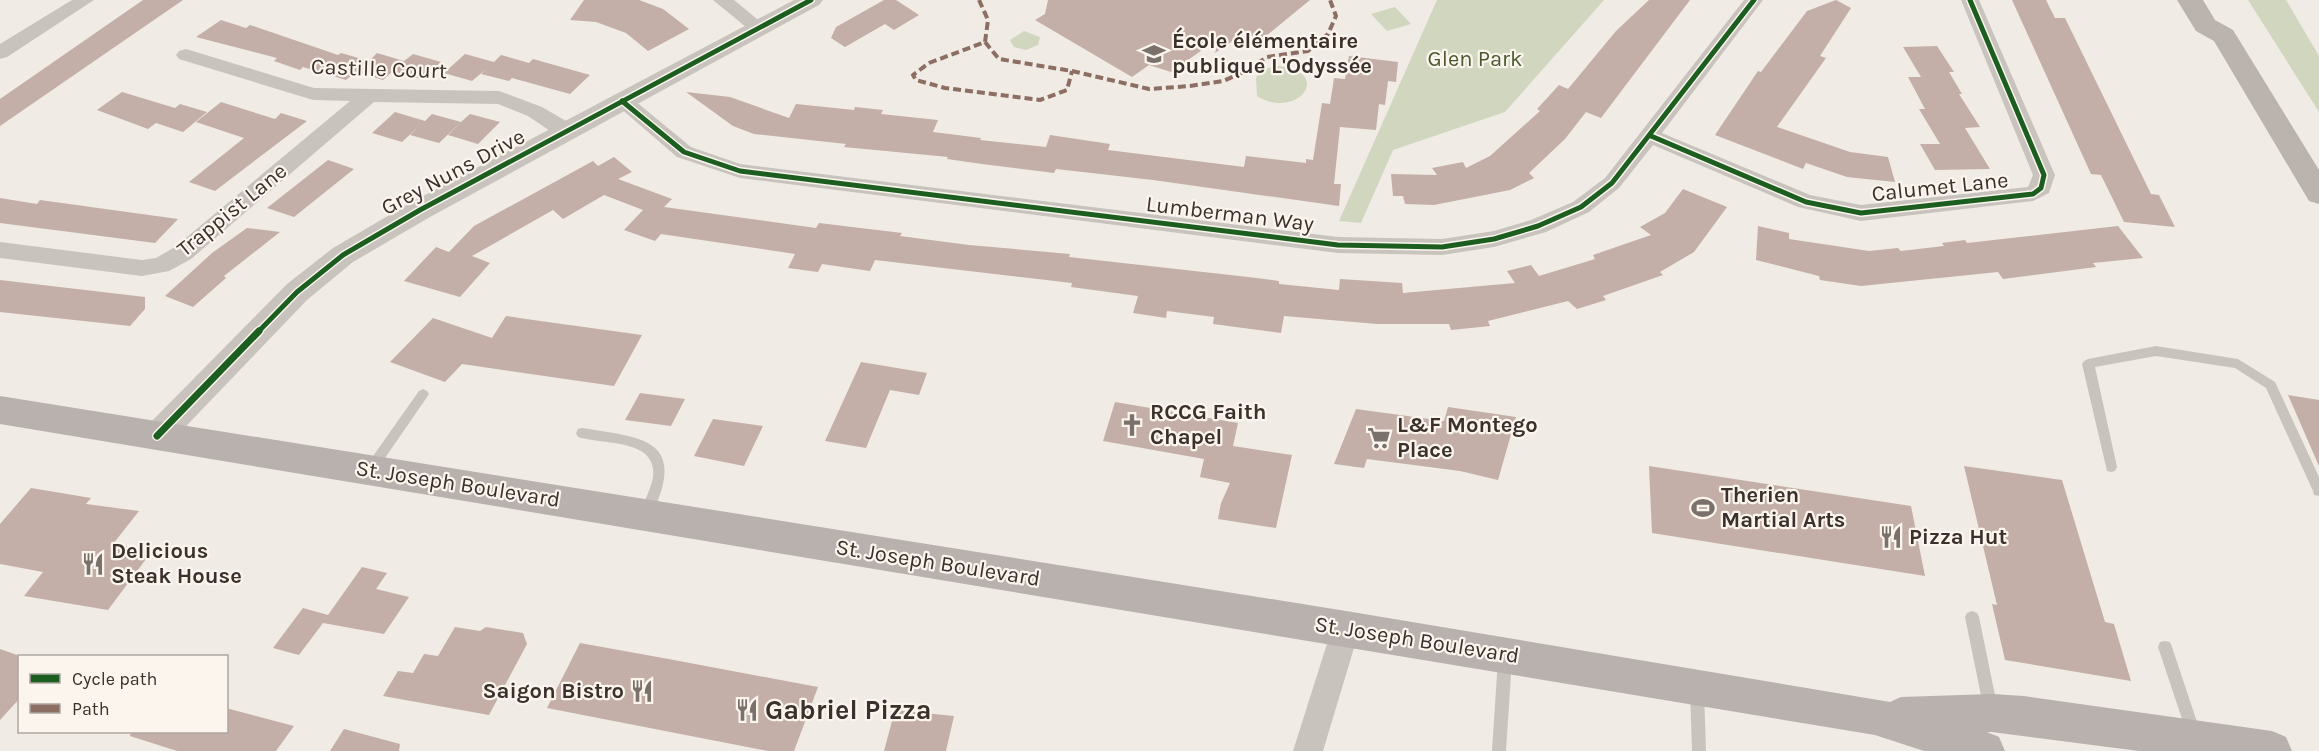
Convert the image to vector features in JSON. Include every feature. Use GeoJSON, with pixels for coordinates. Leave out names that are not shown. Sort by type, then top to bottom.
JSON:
{"type":"FeatureCollection","features":[{"type":"Feature","properties":{"kind":"main road"},"geometry":{"type":"LineString","coordinates":[[2190,0],[2205,25],[2224,36],[2319,194]]}},
{"type":"Feature","properties":{"kind":"main road"},"geometry":{"type":"LineString","coordinates":[[2213,0],[2229,26],[2224,36]]}},
{"type":"Feature","properties":{"kind":"main road","name":"St. Joseph Boulevard"},"geometry":{"type":"LineString","coordinates":[[0,410],[369,471],[646,513],[945,565],[1346,628],[1875,716],[1985,751]]}},
{"type":"Feature","properties":{"kind":"main road","name":"St. Joseph Boulevard"},"geometry":{"type":"LineString","coordinates":[[1875,716],[1992,713],[2272,751]]}},
{"type":"Feature","properties":{"kind":"street"},"geometry":{"type":"LineString","coordinates":[[0,53],[85,0]]}},
{"type":"Feature","properties":{"kind":"street"},"geometry":{"type":"LineString","coordinates":[[722,0],[759,28]]}},
{"type":"Feature","properties":{"kind":"street","name":"Grey Nuns Drive"},"geometry":{"type":"LineString","coordinates":[[157,436],[297,292],[343,255],[409,216],[811,0]]}},
{"type":"Feature","properties":{"kind":"street","name":"Lumberman Way"},"geometry":{"type":"LineString","coordinates":[[622,101],[684,152],[711,164],[740,171],[1338,245],[1388,247],[1462,244],[1494,239],[1538,225],[1581,207],[1612,183],[1651,136],[1754,0]]}},
{"type":"Feature","properties":{"kind":"street","name":"Calumet Lane"},"geometry":{"type":"LineString","coordinates":[[1651,136],[1806,202],[1861,213],[2033,194],[2041,188],[2044,175],[1970,0]]}},
{"type":"Feature","properties":{"kind":"street","name":"Castille Court"},"geometry":{"type":"LineString","coordinates":[[186,55],[313,94],[500,98],[520,103],[549,118],[566,132]]}},
{"type":"Feature","properties":{"kind":"street","name":"Trappist Lane"},"geometry":{"type":"LineString","coordinates":[[0,250],[142,268],[161,264],[183,253],[370,95]]}},
{"type":"Feature","properties":{"kind":"street"},"geometry":{"type":"LineString","coordinates":[[1308,751],[1346,628]]}},
{"type":"Feature","properties":{"kind":"lane"},"geometry":{"type":"LineString","coordinates":[[2111,467],[2088,364],[2156,351],[2238,364],[2271,385],[2319,491]]}},
{"type":"Feature","properties":{"kind":"lane"},"geometry":{"type":"LineString","coordinates":[[369,471],[423,394]]}},
{"type":"Feature","properties":{"kind":"lane"},"geometry":{"type":"LineString","coordinates":[[582,432],[645,445],[658,460],[659,477],[646,513]]}},
{"type":"Feature","properties":{"kind":"lane"},"geometry":{"type":"LineString","coordinates":[[1972,617],[1992,713]]}},
{"type":"Feature","properties":{"kind":"lane"},"geometry":{"type":"LineString","coordinates":[[2165,647],[2196,739]]}},
{"type":"Feature","properties":{"kind":"lane"},"geometry":{"type":"LineString","coordinates":[[1499,751],[1506,654]]}},
{"type":"Feature","properties":{"kind":"lane"},"geometry":{"type":"LineString","coordinates":[[1697,687],[1699,751]]}},
{"type":"Feature","properties":{"kind":"green space","name":"Glen Park"},"geometry":{"type":"Polygon","coordinates":[[[1437,0],[1604,0],[1505,112],[1393,150],[1361,223],[1339,221],[1437,0]]]}},
{"type":"Feature","properties":{"kind":"green space"},"geometry":{"type":"Polygon","coordinates":[[[2248,0],[2286,0],[2319,56],[2319,112],[2248,0]]]}},
{"type":"Feature","properties":{"kind":"green space"},"geometry":{"type":"Polygon","coordinates":[[[1395,7],[1411,24],[1387,31],[1371,14],[1395,7]]]}},
{"type":"Feature","properties":{"kind":"green space"},"geometry":{"type":"Polygon","coordinates":[[[1024,31],[1040,37],[1038,45],[1026,50],[1014,47],[1010,40],[1024,31]]]}},
{"type":"Feature","properties":{"kind":"green space"},"geometry":{"type":"Polygon","coordinates":[[[1278,66],[1295,70],[1304,77],[1307,85],[1304,93],[1285,103],[1272,102],[1257,96],[1256,77],[1268,68],[1278,66]]]}},
{"type":"Feature","properties":{"kind":"building"},"geometry":{"type":"Polygon","coordinates":[[[143,0],[183,0],[0,126],[0,99],[143,0]]]}},
{"type":"Feature","properties":{"kind":"building"},"geometry":{"type":"Polygon","coordinates":[[[584,0],[639,0],[663,9],[689,29],[648,51],[626,33],[596,22],[570,20],[584,0]]]}},
{"type":"Feature","properties":{"kind":"building"},"geometry":{"type":"Polygon","coordinates":[[[884,0],[896,0],[919,15],[894,30],[885,24],[845,47],[831,38],[836,27],[884,0]]]}},
{"type":"Feature","properties":{"kind":"building"},"geometry":{"type":"Polygon","coordinates":[[[1048,0],[1310,0],[1261,40],[1245,32],[1215,53],[1219,38],[1171,72],[1149,65],[1132,77],[1035,20],[1045,14],[1048,0]]]}},
{"type":"Feature","properties":{"kind":"building"},"geometry":{"type":"Polygon","coordinates":[[[1649,0],[1690,0],[1601,118],[1586,112],[1565,139],[1529,173],[1534,178],[1510,190],[1434,205],[1405,204],[1403,196],[1393,196],[1391,174],[1437,175],[1432,168],[1463,162],[1466,168],[1490,156],[1540,111],[1537,109],[1559,85],[1568,89],[1616,31],[1649,0]]]}},
{"type":"Feature","properties":{"kind":"building"},"geometry":{"type":"Polygon","coordinates":[[[1836,0],[1851,8],[1820,56],[1826,58],[1777,127],[1850,152],[1888,157],[1895,182],[1847,177],[1806,163],[1803,169],[1715,135],[1758,71],[1761,72],[1807,11],[1836,0]]]}},
{"type":"Feature","properties":{"kind":"building"},"geometry":{"type":"Polygon","coordinates":[[[2012,0],[2046,0],[2055,18],[2065,18],[2151,194],[2159,195],[2175,227],[2124,222],[2101,175],[2091,174],[2012,0]]]}},
{"type":"Feature","properties":{"kind":"building"},"geometry":{"type":"Polygon","coordinates":[[[221,20],[246,28],[250,25],[338,55],[341,53],[369,61],[346,80],[303,67],[300,70],[274,61],[277,58],[196,37],[221,20]]]}},
{"type":"Feature","properties":{"kind":"building"},"geometry":{"type":"Polygon","coordinates":[[[1937,46],[1954,72],[1949,72],[1962,94],[1959,94],[1980,127],[1965,128],[1990,169],[1935,170],[1920,144],[1940,144],[1919,109],[1925,109],[1908,77],[1921,77],[1903,47],[1937,46]]]}},
{"type":"Feature","properties":{"kind":"building"},"geometry":{"type":"Polygon","coordinates":[[[377,53],[404,61],[399,65],[413,54],[441,62],[421,79],[393,71],[383,80],[356,72],[377,53]]]}},
{"type":"Feature","properties":{"kind":"building"},"geometry":{"type":"Polygon","coordinates":[[[465,54],[494,62],[501,55],[529,63],[533,59],[590,75],[570,94],[512,78],[509,81],[481,74],[486,69],[472,81],[444,73],[465,54]]]}},
{"type":"Feature","properties":{"kind":"building"},"geometry":{"type":"Polygon","coordinates":[[[1349,56],[1398,62],[1396,82],[1388,81],[1385,105],[1379,104],[1376,130],[1340,127],[1334,184],[1341,184],[1339,206],[1153,180],[1056,169],[1054,173],[947,159],[948,157],[844,147],[846,144],[754,134],[733,126],[686,92],[730,97],[789,118],[796,104],[854,110],[855,107],[883,110],[881,114],[938,120],[933,132],[981,138],[980,140],[1046,147],[1050,135],[1110,144],[1108,150],[1244,167],[1246,156],[1306,163],[1306,159],[1313,160],[1322,103],[1330,104],[1334,78],[1345,79],[1349,56]]]}},
{"type":"Feature","properties":{"kind":"building"},"geometry":{"type":"Polygon","coordinates":[[[122,92],[175,108],[180,104],[207,112],[183,132],[156,123],[148,129],[97,110],[122,92]]]}},
{"type":"Feature","properties":{"kind":"building"},"geometry":{"type":"Polygon","coordinates":[[[221,102],[275,119],[281,113],[307,121],[215,191],[189,182],[244,138],[196,122],[221,102]]]}},
{"type":"Feature","properties":{"kind":"building"},"geometry":{"type":"Polygon","coordinates":[[[395,112],[425,121],[432,114],[461,122],[439,143],[410,135],[419,126],[402,142],[372,133],[395,112]]]}},
{"type":"Feature","properties":{"kind":"building"},"geometry":{"type":"Polygon","coordinates":[[[470,114],[500,122],[478,144],[448,135],[470,114]]]}},
{"type":"Feature","properties":{"kind":"building"},"geometry":{"type":"Polygon","coordinates":[[[614,157],[632,172],[618,179],[672,199],[664,207],[816,228],[819,223],[902,233],[900,236],[969,245],[1070,254],[1069,257],[1248,277],[1279,281],[1279,284],[1339,290],[1340,279],[1402,283],[1403,293],[1515,283],[1507,271],[1531,265],[1539,276],[1595,259],[1593,255],[1651,235],[1640,227],[1665,213],[1683,189],[1727,207],[1694,252],[1660,272],[1663,275],[1603,296],[1606,300],[1577,309],[1568,301],[1488,321],[1490,326],[1451,330],[1449,324],[1377,324],[1284,316],[1281,333],[1213,324],[1214,317],[1167,311],[1166,318],[1133,313],[1138,296],[1071,287],[1072,283],[875,260],[870,271],[822,264],[818,272],[788,268],[795,254],[661,234],[655,241],[624,230],[643,210],[604,195],[563,219],[553,210],[472,256],[490,263],[460,297],[404,281],[436,247],[449,252],[474,226],[593,161],[598,166],[614,157]]]}},
{"type":"Feature","properties":{"kind":"building"},"geometry":{"type":"Polygon","coordinates":[[[328,160],[354,169],[294,217],[267,208],[328,160]]]}},
{"type":"Feature","properties":{"kind":"building"},"geometry":{"type":"Polygon","coordinates":[[[0,198],[37,204],[40,200],[178,219],[155,243],[0,223],[0,198]]]}},
{"type":"Feature","properties":{"kind":"building"},"geometry":{"type":"Polygon","coordinates":[[[1758,226],[1789,233],[1789,239],[1869,251],[1898,248],[1901,251],[1944,246],[1942,243],[1965,240],[1967,243],[2118,226],[2143,258],[2093,263],[2096,267],[2003,279],[1998,272],[1861,286],[1820,280],[1819,276],[1756,260],[1758,226]]]}},
{"type":"Feature","properties":{"kind":"building"},"geometry":{"type":"Polygon","coordinates":[[[247,228],[280,232],[224,276],[226,278],[193,307],[165,296],[212,253],[247,228]]]}},
{"type":"Feature","properties":{"kind":"building"},"geometry":{"type":"Polygon","coordinates":[[[0,280],[145,297],[145,309],[130,326],[0,312],[0,280]]]}},
{"type":"Feature","properties":{"kind":"building"},"geometry":{"type":"Polygon","coordinates":[[[506,316],[642,335],[614,386],[462,364],[445,382],[390,362],[433,318],[492,338],[506,316]]]}},
{"type":"Feature","properties":{"kind":"building"},"geometry":{"type":"Polygon","coordinates":[[[861,362],[927,373],[919,395],[890,390],[866,448],[825,441],[861,362]]]}},
{"type":"Feature","properties":{"kind":"building"},"geometry":{"type":"Polygon","coordinates":[[[640,393],[685,399],[671,426],[625,420],[640,393]]]}},
{"type":"Feature","properties":{"kind":"building"},"geometry":{"type":"Polygon","coordinates":[[[2288,395],[2319,400],[2319,466],[2288,395]]]}},
{"type":"Feature","properties":{"kind":"building"},"geometry":{"type":"Polygon","coordinates":[[[1115,402],[1238,423],[1233,446],[1292,455],[1276,528],[1218,519],[1221,503],[1230,483],[1200,477],[1204,459],[1103,441],[1115,402]]]}},
{"type":"Feature","properties":{"kind":"building"},"geometry":{"type":"Polygon","coordinates":[[[1448,407],[1516,417],[1498,480],[1460,471],[1367,459],[1364,468],[1334,464],[1356,409],[1444,421],[1448,407]]]}},
{"type":"Feature","properties":{"kind":"building"},"geometry":{"type":"Polygon","coordinates":[[[713,419],[763,426],[744,466],[694,456],[713,419]]]}},
{"type":"Feature","properties":{"kind":"building"},"geometry":{"type":"Polygon","coordinates":[[[1649,466],[1911,506],[1925,576],[1652,533],[1649,466]]]}},
{"type":"Feature","properties":{"kind":"building"},"geometry":{"type":"Polygon","coordinates":[[[1964,466],[2062,480],[2105,622],[2114,624],[2131,681],[2005,660],[1992,604],[1997,605],[1964,466]]]}},
{"type":"Feature","properties":{"kind":"building"},"geometry":{"type":"Polygon","coordinates":[[[31,488],[91,498],[86,504],[139,511],[113,544],[152,551],[108,610],[24,596],[43,572],[0,564],[0,524],[31,488]]]}},
{"type":"Feature","properties":{"kind":"building"},"geometry":{"type":"Polygon","coordinates":[[[362,567],[387,573],[376,589],[409,597],[384,634],[323,623],[299,655],[273,648],[303,608],[328,615],[362,567]]]}},
{"type":"Feature","properties":{"kind":"building"},"geometry":{"type":"Polygon","coordinates":[[[455,627],[480,631],[486,627],[523,633],[527,644],[489,715],[383,696],[398,671],[413,673],[424,654],[438,656],[455,627]]]}},
{"type":"Feature","properties":{"kind":"building"},"geometry":{"type":"Polygon","coordinates":[[[580,643],[818,687],[794,751],[768,751],[547,708],[580,643]]]}},
{"type":"Feature","properties":{"kind":"building"},"geometry":{"type":"Polygon","coordinates":[[[0,649],[18,655],[18,700],[0,720],[0,649]]]}},
{"type":"Feature","properties":{"kind":"building"},"geometry":{"type":"Polygon","coordinates":[[[228,709],[294,726],[276,751],[177,751],[130,736],[131,733],[228,733],[228,709]]]}},
{"type":"Feature","properties":{"kind":"building"},"geometry":{"type":"Polygon","coordinates":[[[895,710],[954,716],[946,751],[884,751],[895,710]]]}},
{"type":"Feature","properties":{"kind":"building"},"geometry":{"type":"Polygon","coordinates":[[[344,729],[400,744],[399,751],[330,751],[344,729]]]}},
{"type":"Feature","properties":{"kind":"marked path"},"geometry":{"type":"LineString","coordinates":[[979,0],[986,10],[988,20],[985,42],[929,63],[913,75],[916,80],[945,88],[1040,100],[1067,90],[1072,71]]}},
{"type":"Feature","properties":{"kind":"marked path"},"geometry":{"type":"LineString","coordinates":[[985,42],[999,59],[1072,71],[1149,89],[1190,86],[1223,81],[1244,72],[1267,57],[1308,51],[1328,34],[1336,16],[1330,0]]}},
{"type":"Feature","properties":{"kind":"cycle path"},"geometry":{"type":"LineString","coordinates":[[157,436],[297,292],[343,255],[420,210],[811,0]]}},
{"type":"Feature","properties":{"kind":"cycle path"},"geometry":{"type":"LineString","coordinates":[[622,101],[684,152],[740,171],[1338,245],[1442,247],[1494,239],[1538,226],[1581,207],[1612,183],[1754,0]]}},
{"type":"Feature","properties":{"kind":"cycle path"},"geometry":{"type":"LineString","coordinates":[[1651,136],[1806,202],[1861,213],[2033,194],[2041,188],[2044,175],[1970,0]]}},
{"type":"Feature","properties":{"kind":"place","name":"École élémentaire publique L'Odyssée"},"geometry":{"type":"Point","coordinates":[1154,54]}},
{"type":"Feature","properties":{"kind":"place","name":"RCCG Faith Chapel"},"geometry":{"type":"Point","coordinates":[1132,425]}},
{"type":"Feature","properties":{"kind":"place","name":"L&F Montego Place"},"geometry":{"type":"Point","coordinates":[1379,438]}},
{"type":"Feature","properties":{"kind":"place","name":"Therien Martial Arts"},"geometry":{"type":"Point","coordinates":[1703,508]}},
{"type":"Feature","properties":{"kind":"place","name":"Pizza Hut"},"geometry":{"type":"Point","coordinates":[1891,537]}},
{"type":"Feature","properties":{"kind":"place","name":"Delicious Steak House"},"geometry":{"type":"Point","coordinates":[93,564]}},
{"type":"Feature","properties":{"kind":"place","name":"Saigon Bistro"},"geometry":{"type":"Point","coordinates":[642,691]}},
{"type":"Feature","properties":{"kind":"place","name":"Gabriel Pizza"},"geometry":{"type":"Point","coordinates":[747,710]}}]}
